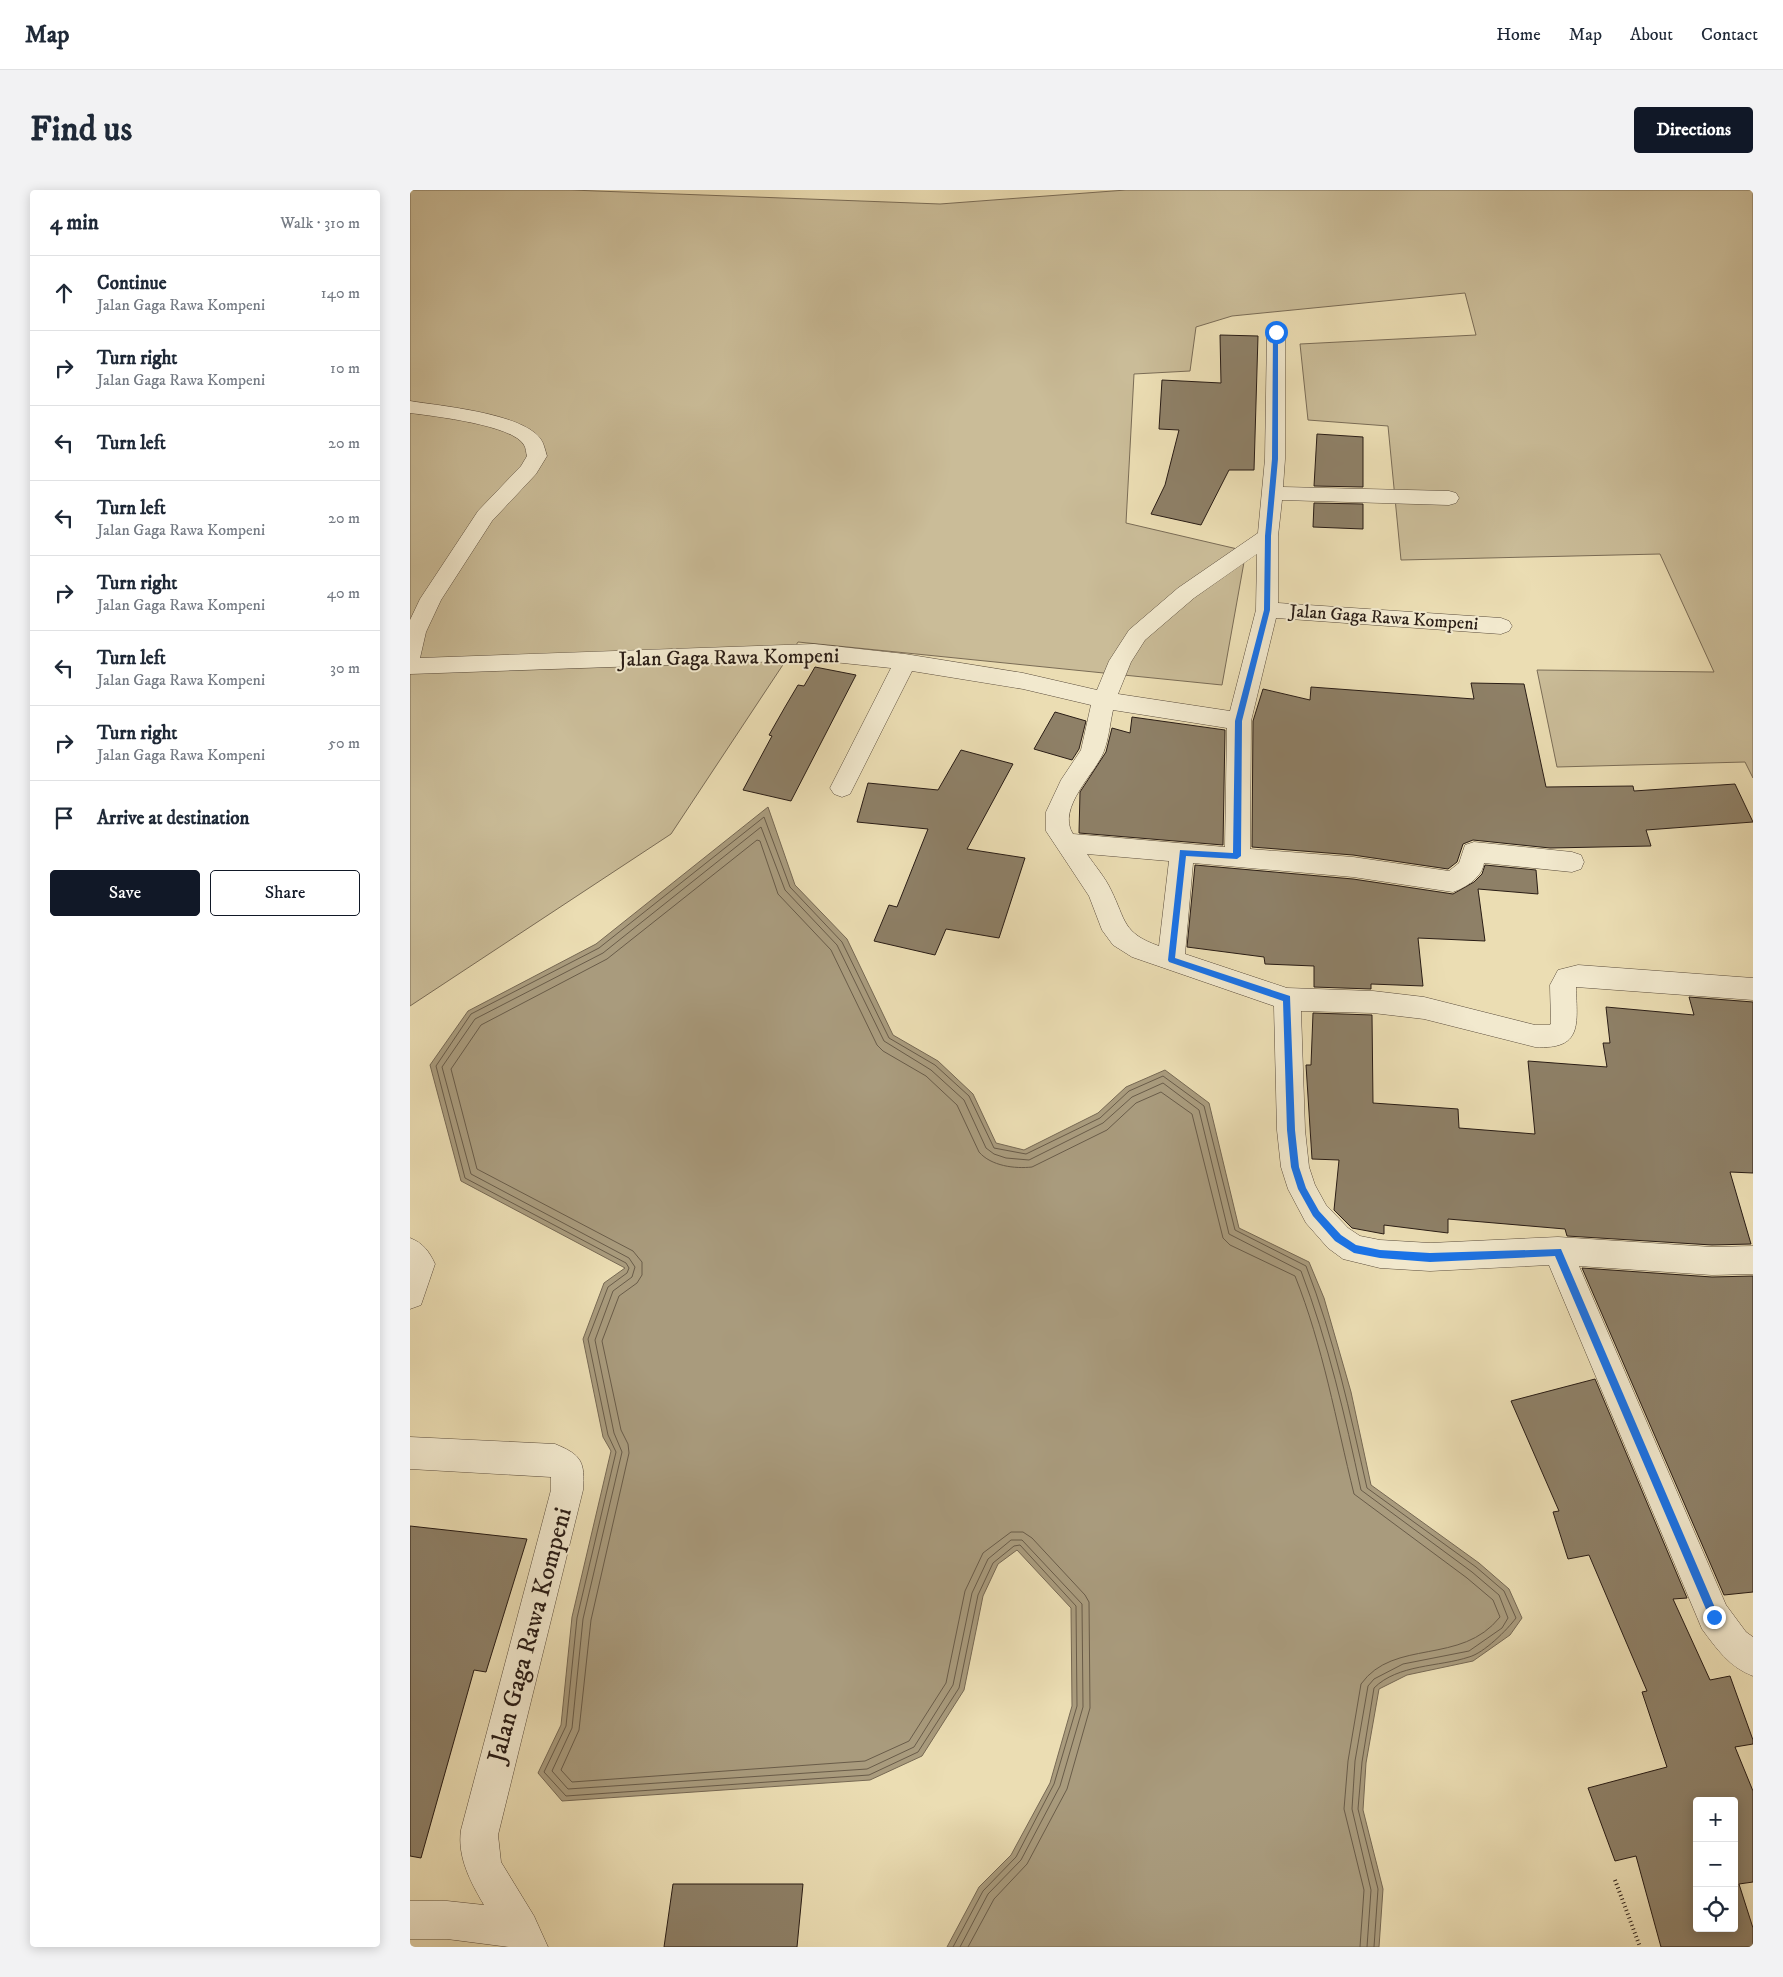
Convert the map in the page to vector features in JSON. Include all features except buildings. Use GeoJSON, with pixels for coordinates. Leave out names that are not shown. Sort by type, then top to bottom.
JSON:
{"type":"FeatureCollection","features":[{"type":"Feature","properties":{"kind":"street","name":"Jalan Gaga Rawa Kompeni"},"geometry":{"type":"LineString","coordinates":[[1237,856],[1239,721],[1267,610],[1268,536],[1275,459],[1276,332]]}},
{"type":"Feature","properties":{"kind":"street"},"geometry":{"type":"LineString","coordinates":[[410,407],[468,416],[518,431],[532,441],[537,456],[529,470],[486,516],[435,592],[414,632],[410,655]]}},
{"type":"Feature","properties":{"kind":"street"},"geometry":{"type":"LineString","coordinates":[[1272,493],[1449,498]]}},
{"type":"Feature","properties":{"kind":"street"},"geometry":{"type":"LineString","coordinates":[[1268,536],[1186,593],[1138,635],[1120,661],[1104,700],[1092,752],[1069,786],[1058,812],[1058,831],[1100,893],[1111,923],[1122,938],[1141,950],[1287,999],[1373,1002],[1424,1008],[1535,1036],[1553,1037],[1560,1032],[1564,1024],[1563,985],[1567,978],[1578,976],[1753,989]]}},
{"type":"Feature","properties":{"kind":"street","name":"Jalan Gaga Rawa Kompeni"},"geometry":{"type":"LineString","coordinates":[[1267,610],[1501,626]]}},
{"type":"Feature","properties":{"kind":"street","name":"Jalan Gaga Rawa Kompeni"},"geometry":{"type":"LineString","coordinates":[[410,666],[814,652],[905,662],[1023,681],[1104,700],[1239,721]]}},
{"type":"Feature","properties":{"kind":"street"},"geometry":{"type":"LineString","coordinates":[[842,788],[905,662]]}},
{"type":"Feature","properties":{"kind":"street"},"geometry":{"type":"LineString","coordinates":[[1066,844],[1237,856],[1353,867],[1453,882],[1471,868],[1474,852],[1572,862]]}},
{"type":"Feature","properties":{"kind":"street"},"geometry":{"type":"LineString","coordinates":[[1171,960],[1182,852]]}},
{"type":"Feature","properties":{"kind":"street"},"geometry":{"type":"LineString","coordinates":[[1287,999],[1291,1130],[1295,1167],[1302,1189],[1316,1214],[1338,1238],[1354,1249],[1380,1254],[1430,1258],[1558,1252],[1712,1261],[1753,1260]]}},
{"type":"Feature","properties":{"kind":"street"},"geometry":{"type":"LineString","coordinates":[[410,1252],[420,1264],[410,1295]]}},
{"type":"Feature","properties":{"kind":"street"},"geometry":{"type":"LineString","coordinates":[[1558,1252],[1714,1617],[1734,1644],[1753,1660]]}},
{"type":"Feature","properties":{"kind":"street","name":"Jalan Gaga Rawa Kompeni"},"geometry":{"type":"LineString","coordinates":[[410,1453],[555,1460],[568,1470],[567,1490],[485,1806],[478,1844],[483,1868],[525,1938]]}},
{"type":"Feature","properties":{"kind":"street"},"geometry":{"type":"LineString","coordinates":[[410,1920],[447,1920],[525,1938]]}},
{"type":"Feature","properties":{"kind":"path"},"geometry":{"type":"LineString","coordinates":[[1615,1880],[1640,1947]]}},
{"type":"Feature","properties":{"kind":"shaded area"},"geometry":{"type":"Polygon","coordinates":[[[410,190],[571,190],[940,204],[1126,190],[1753,190],[1753,778],[1745,762],[1557,767],[1537,670],[1714,672],[1660,554],[1401,560],[1388,426],[1308,420],[1300,344],[1476,335],[1465,293],[1232,316],[1196,327],[1190,371],[1134,374],[1126,523],[1246,551],[1222,685],[798,642],[671,834],[410,1006],[410,190]]]}},
{"type":"Feature","properties":{"kind":"water"},"geometry":{"type":"Polygon","coordinates":[[[768,807],[795,885],[847,939],[893,1035],[938,1061],[973,1094],[996,1143],[1024,1150],[1098,1113],[1126,1087],[1165,1070],[1209,1103],[1239,1228],[1309,1262],[1324,1298],[1351,1392],[1371,1485],[1479,1563],[1509,1589],[1522,1618],[1510,1635],[1473,1661],[1407,1675],[1379,1689],[1366,1763],[1363,1810],[1383,1889],[1379,1947],[947,1947],[979,1887],[1011,1855],[1050,1783],[1072,1706],[1071,1608],[1017,1550],[998,1564],[983,1596],[964,1690],[922,1756],[870,1780],[562,1801],[538,1773],[561,1725],[572,1617],[611,1451],[603,1437],[583,1339],[604,1283],[625,1268],[461,1181],[430,1065],[468,1011],[596,944],[768,807]]]}},
{"type":"Feature","properties":{"kind":"route"},"geometry":{"type":"LineString","coordinates":[[1276,332],[1275,459],[1268,536],[1267,610],[1239,721],[1237,856],[1182,852],[1171,960],[1287,999],[1291,1130],[1295,1167],[1302,1189],[1316,1214],[1338,1238],[1354,1249],[1380,1254],[1430,1258],[1558,1252],[1714,1617]]}}]}
